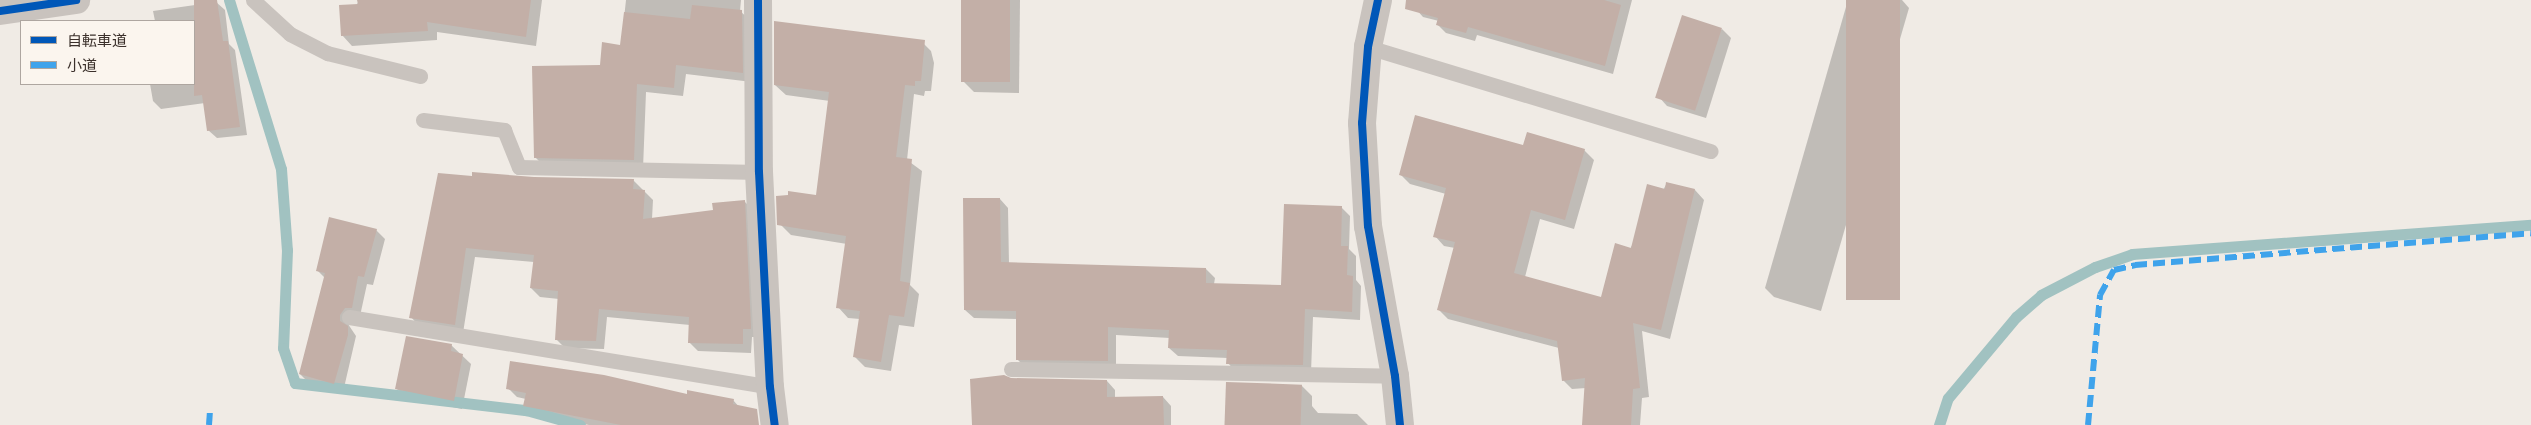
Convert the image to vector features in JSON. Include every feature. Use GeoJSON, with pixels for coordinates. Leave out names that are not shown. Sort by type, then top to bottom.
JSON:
{"type":"FeatureCollection","features":[{"type":"Feature","properties":{"kind":"street"},"geometry":{"type":"LineString","coordinates":[[0,11],[76,0]]}},
{"type":"Feature","properties":{"kind":"street"},"geometry":{"type":"LineString","coordinates":[[758,0],[759,172],[770,387],[775,425]]}},
{"type":"Feature","properties":{"kind":"street"},"geometry":{"type":"LineString","coordinates":[[1378,0],[1368,47],[1362,122],[1368,226],[1395,376],[1400,425]]}},
{"type":"Feature","properties":{"kind":"lane"},"geometry":{"type":"LineString","coordinates":[[254,0],[290,34],[327,53],[420,76]]}},
{"type":"Feature","properties":{"kind":"lane"},"geometry":{"type":"LineString","coordinates":[[1368,47],[1711,151]]}},
{"type":"Feature","properties":{"kind":"lane"},"geometry":{"type":"LineString","coordinates":[[423,120],[504,130],[519,167],[759,172]]}},
{"type":"Feature","properties":{"kind":"lane"},"geometry":{"type":"LineString","coordinates":[[349,317],[770,387]]}},
{"type":"Feature","properties":{"kind":"lane"},"geometry":{"type":"LineString","coordinates":[[1012,369],[1395,376]]}},
{"type":"Feature","properties":{"kind":"building"},"geometry":{"type":"Polygon","coordinates":[[[194,0],[217,0],[223,41],[228,41],[240,127],[207,131],[202,95],[194,96],[194,0]]]}},
{"type":"Feature","properties":{"kind":"building"},"geometry":{"type":"Polygon","coordinates":[[[357,0],[531,0],[526,37],[427,22],[428,31],[341,36],[339,5],[358,4],[357,0]]]}},
{"type":"Feature","properties":{"kind":"building"},"geometry":{"type":"Polygon","coordinates":[[[961,0],[1010,0],[1010,82],[961,82],[961,0]]]}},
{"type":"Feature","properties":{"kind":"building"},"geometry":{"type":"Polygon","coordinates":[[[1406,0],[1604,0],[1621,5],[1605,66],[1468,27],[1466,33],[1436,25],[1438,18],[1405,9],[1406,0]]]}},
{"type":"Feature","properties":{"kind":"building"},"geometry":{"type":"Polygon","coordinates":[[[1846,0],[1900,0],[1900,300],[1846,300],[1846,0]]]}},
{"type":"Feature","properties":{"kind":"building"},"geometry":{"type":"Polygon","coordinates":[[[692,5],[742,10],[743,73],[676,65],[674,88],[637,84],[634,160],[534,158],[532,66],[600,65],[602,42],[620,45],[624,12],[690,19],[692,5]]]}},
{"type":"Feature","properties":{"kind":"building"},"geometry":{"type":"Polygon","coordinates":[[[1682,15],[1722,28],[1695,111],[1655,98],[1682,15]]]}},
{"type":"Feature","properties":{"kind":"building"},"geometry":{"type":"Polygon","coordinates":[[[774,21],[925,40],[921,81],[915,81],[915,86],[905,85],[896,157],[912,159],[900,281],[910,283],[904,317],[889,315],[881,362],[853,357],[860,311],[836,308],[846,236],[777,225],[776,196],[788,195],[788,191],[816,195],[829,92],[774,85],[774,21]]]}},
{"type":"Feature","properties":{"kind":"building"},"geometry":{"type":"Polygon","coordinates":[[[1415,115],[1523,145],[1527,132],[1585,149],[1565,220],[1531,210],[1514,273],[1601,297],[1615,243],[1631,248],[1647,184],[1665,189],[1666,182],[1695,189],[1661,330],[1633,323],[1640,388],[1633,389],[1631,425],[1582,425],[1585,378],[1562,381],[1557,341],[1437,310],[1455,242],[1433,237],[1446,188],[1399,175],[1415,115]]]}},
{"type":"Feature","properties":{"kind":"building"},"geometry":{"type":"Polygon","coordinates":[[[472,172],[534,177],[634,179],[633,189],[645,190],[643,219],[713,210],[712,203],[745,200],[751,329],[743,329],[743,344],[688,343],[689,317],[599,309],[596,341],[555,340],[558,291],[530,288],[534,255],[466,248],[455,325],[409,318],[438,173],[472,176],[472,172]]]}},
{"type":"Feature","properties":{"kind":"building"},"geometry":{"type":"Polygon","coordinates":[[[963,198],[1000,198],[1001,262],[1206,268],[1206,283],[1281,285],[1284,204],[1342,206],[1341,246],[1348,246],[1347,275],[1353,276],[1352,312],[1305,309],[1303,365],[1226,364],[1227,350],[1168,348],[1169,330],[1108,327],[1108,361],[1016,360],[1016,311],[964,310],[963,198]]]}},
{"type":"Feature","properties":{"kind":"building"},"geometry":{"type":"Polygon","coordinates":[[[329,217],[377,229],[364,277],[358,276],[352,308],[345,308],[340,315],[340,321],[348,326],[348,335],[334,384],[299,374],[325,273],[316,271],[329,217]]]}},
{"type":"Feature","properties":{"kind":"building"},"geometry":{"type":"Polygon","coordinates":[[[406,336],[452,344],[451,351],[463,354],[454,401],[395,389],[406,336]]]}},
{"type":"Feature","properties":{"kind":"building"},"geometry":{"type":"Polygon","coordinates":[[[510,361],[604,375],[687,394],[687,390],[734,399],[733,404],[757,409],[759,425],[621,425],[523,406],[526,393],[506,389],[510,361]]]}},
{"type":"Feature","properties":{"kind":"building"},"geometry":{"type":"Polygon","coordinates":[[[1004,375],[1011,378],[1107,380],[1107,397],[1163,396],[1164,425],[972,425],[970,379],[1004,375]]]}},
{"type":"Feature","properties":{"kind":"building"},"geometry":{"type":"Polygon","coordinates":[[[1226,382],[1302,385],[1301,425],[1224,425],[1226,382]]]}},
{"type":"Feature","properties":{"kind":"waterway"},"geometry":{"type":"LineString","coordinates":[[229,0],[281,169],[287,250],[283,348],[295,383],[526,410],[580,425]]}},
{"type":"Feature","properties":{"kind":"waterway"},"geometry":{"type":"LineString","coordinates":[[1939,425],[1948,398],[2016,317],[2041,295],[2095,267],[2132,254],[2531,225]]}},
{"type":"Feature","properties":{"kind":"marked path"},"geometry":{"type":"LineString","coordinates":[[2088,425],[2100,295],[2114,270],[2135,265],[2531,233]]}},
{"type":"Feature","properties":{"kind":"marked path"},"geometry":{"type":"LineString","coordinates":[[209,425],[210,410]]}},
{"type":"Feature","properties":{"kind":"cycle path"},"geometry":{"type":"LineString","coordinates":[[0,11],[76,0]]}},
{"type":"Feature","properties":{"kind":"cycle path"},"geometry":{"type":"LineString","coordinates":[[758,0],[759,172],[770,387],[775,425]]}},
{"type":"Feature","properties":{"kind":"cycle path"},"geometry":{"type":"LineString","coordinates":[[1378,0],[1368,47],[1362,123],[1368,226],[1395,376],[1400,425]]}}]}
